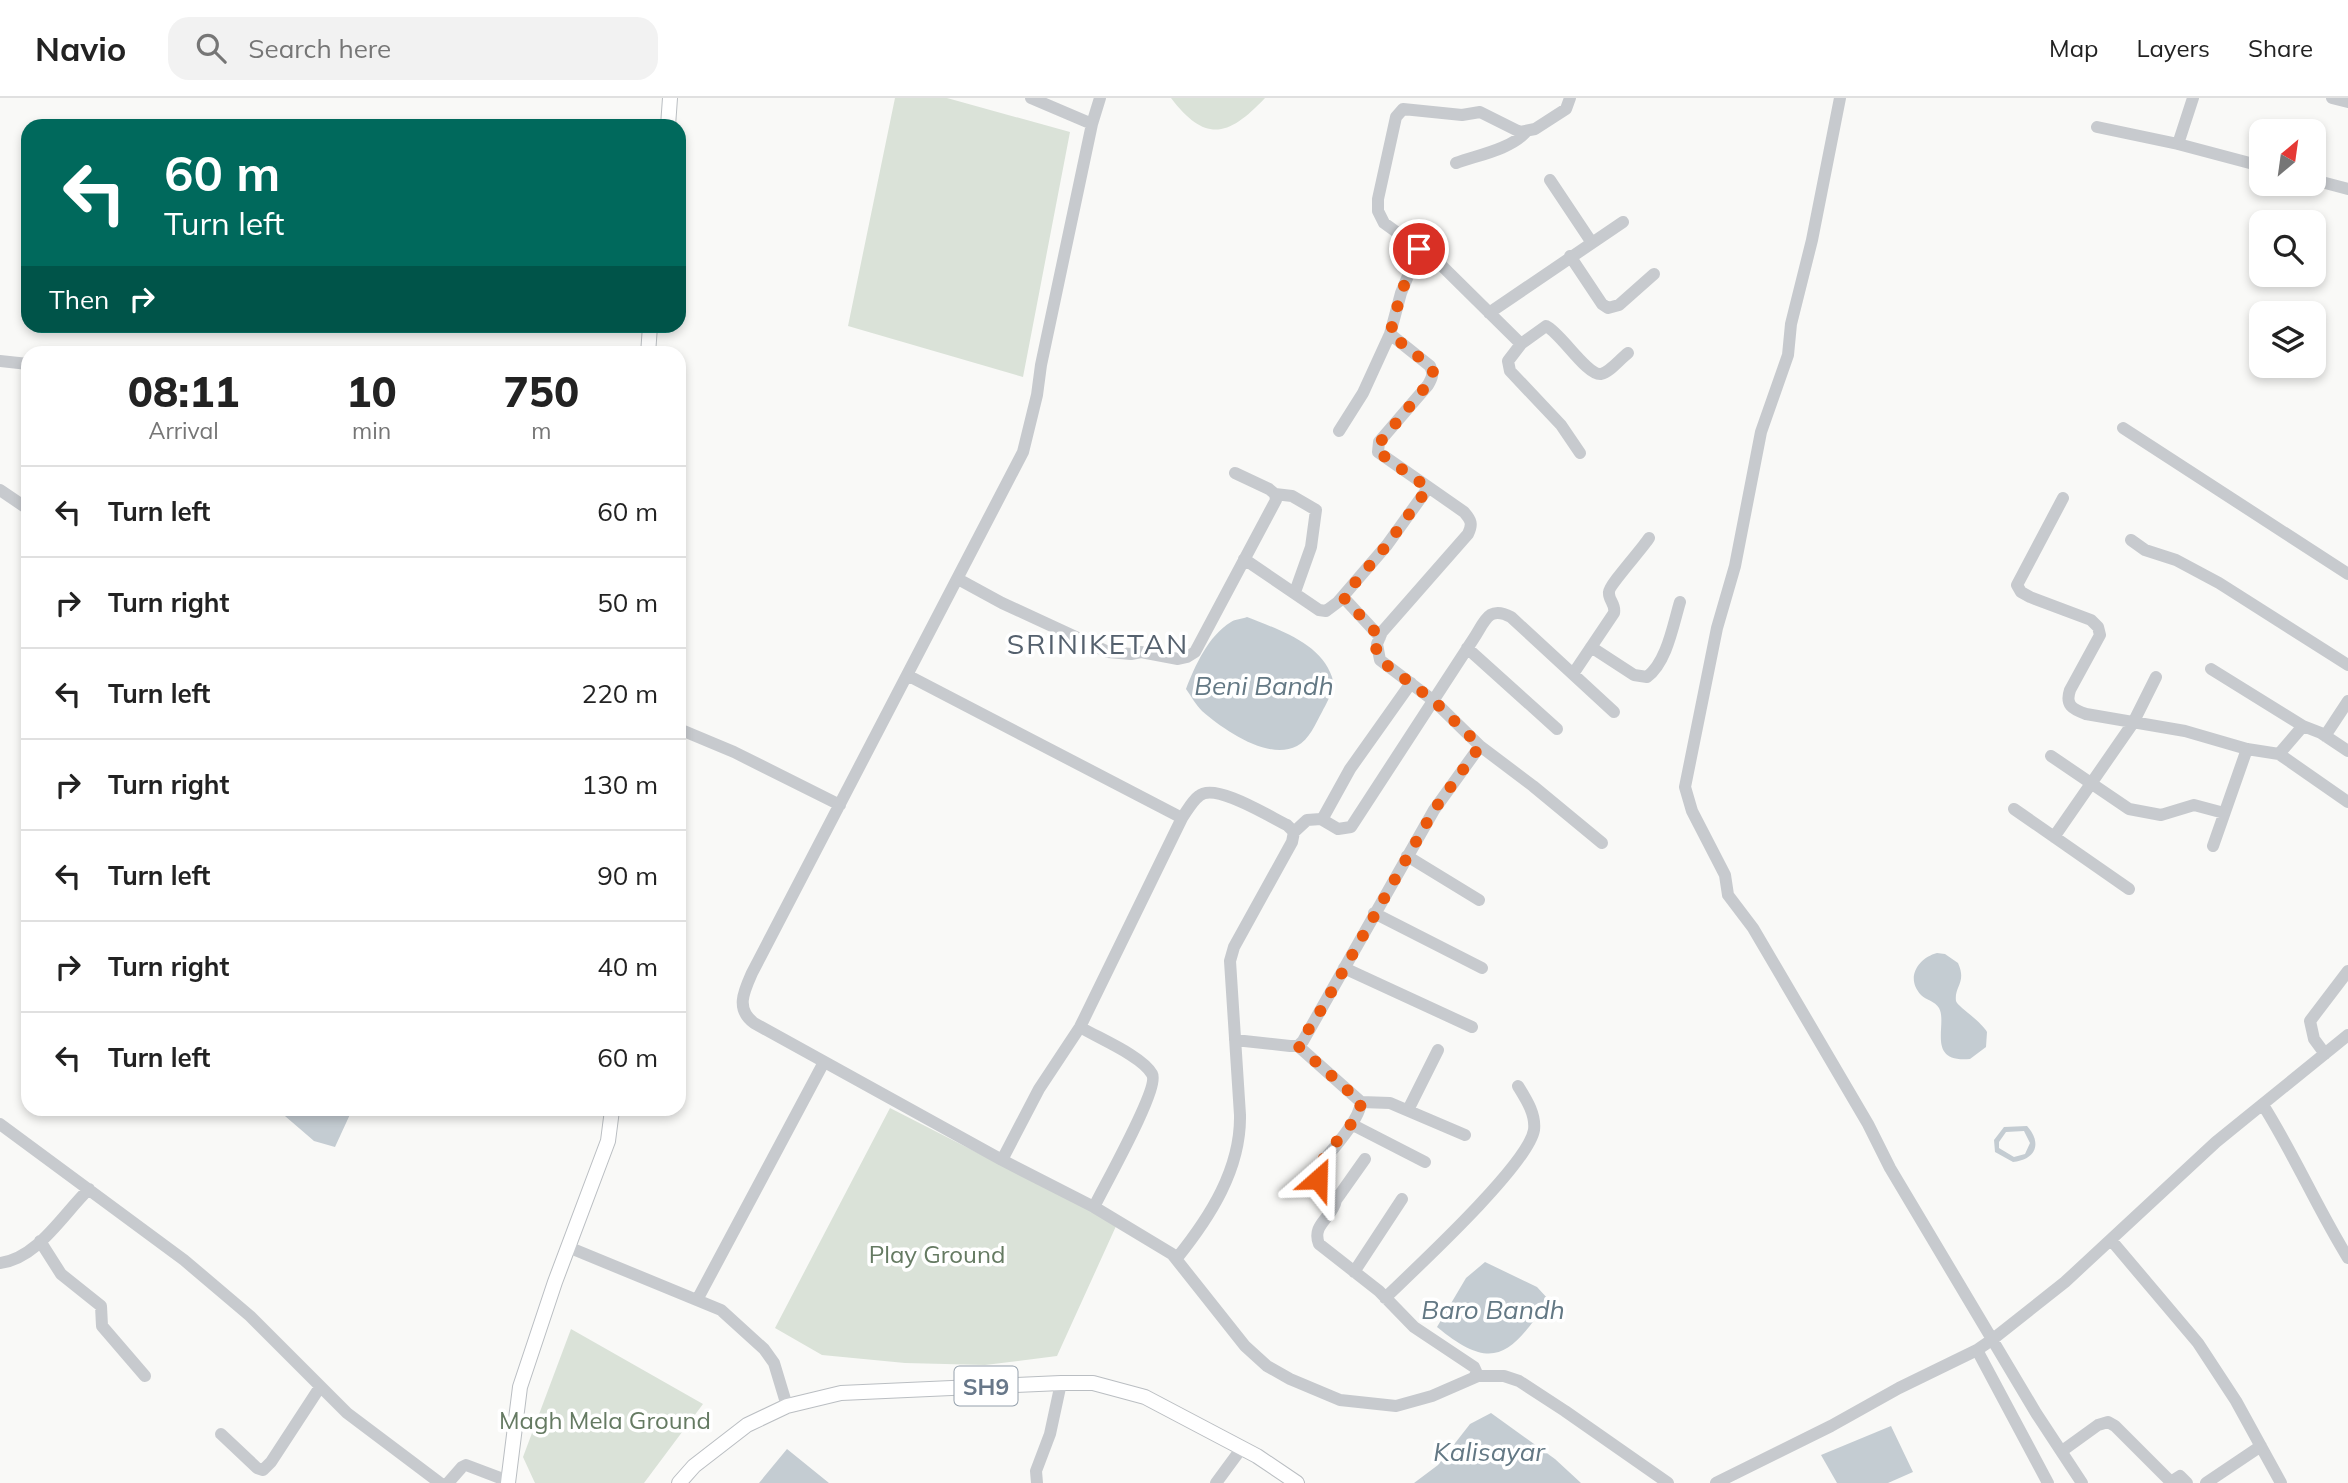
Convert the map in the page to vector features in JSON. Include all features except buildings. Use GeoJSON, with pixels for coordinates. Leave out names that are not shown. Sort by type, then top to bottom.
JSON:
{"type":"FeatureCollection","features":[{"type":"Feature","properties":{"kind":"main road"},"geometry":{"type":"LineString","coordinates":[[668,119],[670,98]]}},
{"type":"Feature","properties":{"kind":"main road"},"geometry":{"type":"LineString","coordinates":[[508,1482],[520,1387],[608,1141],[611,1116]]}},
{"type":"Feature","properties":{"kind":"main road","name":"SH9"},"geometry":{"type":"LineString","coordinates":[[679,1483],[694,1466],[747,1425],[787,1406],[841,1393],[1061,1383],[1093,1384],[1145,1397],[1297,1483]]}},
{"type":"Feature","properties":{"kind":"street"},"geometry":{"type":"LineString","coordinates":[[1031,98],[1092,124]]}},
{"type":"Feature","properties":{"kind":"street"},"geometry":{"type":"LineString","coordinates":[[1100,98],[1092,124],[1023,452],[749,979],[742,1002],[748,1018],[1002,1160],[1094,1207],[1177,1258],[1245,1346],[1267,1366],[1318,1392],[1340,1400],[1396,1406],[1432,1396],[1478,1376],[1504,1376],[1519,1381],[1588,1426],[1668,1483]]}},
{"type":"Feature","properties":{"kind":"street"},"geometry":{"type":"LineString","coordinates":[[1456,163],[1518,139],[1566,109],[1570,98]]}},
{"type":"Feature","properties":{"kind":"street"},"geometry":{"type":"LineString","coordinates":[[1840,98],[1812,240],[1791,324],[1788,355],[1761,432],[1735,566],[1712,654],[1685,787],[1692,811],[1724,876],[1728,895],[1754,928],[1868,1124],[1890,1168],[2036,1413],[2082,1483]]}},
{"type":"Feature","properties":{"kind":"street"},"geometry":{"type":"LineString","coordinates":[[2178,144],[2193,98]]}},
{"type":"Feature","properties":{"kind":"street"},"geometry":{"type":"LineString","coordinates":[[2332,98],[2348,102]]}},
{"type":"Feature","properties":{"kind":"street"},"geometry":{"type":"LineString","coordinates":[[1521,344],[1438,262],[1384,223],[1378,211],[1378,199],[1399,112],[1413,109],[1462,115],[1480,112],[1514,130],[1526,132]]}},
{"type":"Feature","properties":{"kind":"street"},"geometry":{"type":"LineString","coordinates":[[2097,127],[2249,163]]}},
{"type":"Feature","properties":{"kind":"street"},"geometry":{"type":"LineString","coordinates":[[1550,180],[1592,243]]}},
{"type":"Feature","properties":{"kind":"street"},"geometry":{"type":"LineString","coordinates":[[2326,183],[2348,189]]}},
{"type":"Feature","properties":{"kind":"street"},"geometry":{"type":"LineString","coordinates":[[1489,313],[1623,222]]}},
{"type":"Feature","properties":{"kind":"street"},"geometry":{"type":"LineString","coordinates":[[1339,430],[1363,393],[1390,334],[1401,293],[1419,249]]}},
{"type":"Feature","properties":{"kind":"street"},"geometry":{"type":"LineString","coordinates":[[1570,256],[1602,304],[1611,309],[1654,274]]}},
{"type":"Feature","properties":{"kind":"street"},"geometry":{"type":"LineString","coordinates":[[1580,453],[1561,425],[1510,371],[1508,361],[1521,344],[1543,327],[1550,328],[1588,369],[1597,374],[1603,373],[1628,353]]}},
{"type":"Feature","properties":{"kind":"street"},"geometry":{"type":"LineString","coordinates":[[1390,334],[1430,366],[1433,372],[1428,385],[1379,442],[1378,452],[1464,512],[1471,520],[1471,527],[1380,637],[1376,650],[1380,660],[1434,701],[1480,746],[1602,843]]}},
{"type":"Feature","properties":{"kind":"street"},"geometry":{"type":"LineString","coordinates":[[0,361],[21,364]]}},
{"type":"Feature","properties":{"kind":"street"},"geometry":{"type":"LineString","coordinates":[[2123,428],[2348,574]]}},
{"type":"Feature","properties":{"kind":"street"},"geometry":{"type":"LineString","coordinates":[[1235,473],[1275,494],[1292,496],[1316,510],[1311,547],[1295,592]]}},
{"type":"Feature","properties":{"kind":"street"},"geometry":{"type":"LineString","coordinates":[[1244,559],[1319,610],[1326,611],[1343,597],[1387,545],[1428,488]]}},
{"type":"Feature","properties":{"kind":"street"},"geometry":{"type":"LineString","coordinates":[[0,490],[21,504]]}},
{"type":"Feature","properties":{"kind":"street"},"geometry":{"type":"LineString","coordinates":[[958,579],[1002,603],[1108,652],[1141,652],[1178,659],[1187,657],[1195,652],[1273,509],[1275,494]]}},
{"type":"Feature","properties":{"kind":"street"},"geometry":{"type":"LineString","coordinates":[[2063,498],[2017,585],[2021,592],[2030,597],[2091,620],[2098,627],[2100,635],[2070,690],[2068,705],[2086,714],[2185,731],[2247,749],[2279,754],[2348,802]]}},
{"type":"Feature","properties":{"kind":"street"},"geometry":{"type":"LineString","coordinates":[[1573,674],[1615,610],[1609,595],[1610,586],[1649,538]]}},
{"type":"Feature","properties":{"kind":"street"},"geometry":{"type":"LineString","coordinates":[[2131,540],[2145,550],[2176,560],[2220,583],[2348,665]]}},
{"type":"Feature","properties":{"kind":"street"},"geometry":{"type":"LineString","coordinates":[[1343,597],[1380,637]]}},
{"type":"Feature","properties":{"kind":"street"},"geometry":{"type":"LineString","coordinates":[[1591,647],[1633,675],[1647,677],[1654,671],[1663,653],[1680,602]]}},
{"type":"Feature","properties":{"kind":"street"},"geometry":{"type":"LineString","coordinates":[[1177,1258],[1207,1219],[1236,1157],[1240,1115],[1230,961],[1234,947],[1292,842],[1294,832],[1307,820],[1321,819],[1338,829],[1351,827],[1488,617],[1500,611],[1511,617],[1614,712]]}},
{"type":"Feature","properties":{"kind":"street"},"geometry":{"type":"LineString","coordinates":[[1467,648],[1557,729]]}},
{"type":"Feature","properties":{"kind":"street"},"geometry":{"type":"LineString","coordinates":[[2211,669],[2348,751]]}},
{"type":"Feature","properties":{"kind":"street"},"geometry":{"type":"LineString","coordinates":[[907,675],[1182,818]]}},
{"type":"Feature","properties":{"kind":"street"},"geometry":{"type":"LineString","coordinates":[[2054,837],[2133,723],[2156,677]]}},
{"type":"Feature","properties":{"kind":"street"},"geometry":{"type":"LineString","coordinates":[[1321,819],[1350,769],[1411,683]]}},
{"type":"Feature","properties":{"kind":"street"},"geometry":{"type":"LineString","coordinates":[[2325,736],[2348,701]]}},
{"type":"Feature","properties":{"kind":"street"},"geometry":{"type":"LineString","coordinates":[[2279,754],[2303,726]]}},
{"type":"Feature","properties":{"kind":"street"},"geometry":{"type":"LineString","coordinates":[[686,732],[734,752],[840,805]]}},
{"type":"Feature","properties":{"kind":"street"},"geometry":{"type":"LineString","coordinates":[[1298,1046],[1434,810],[1480,746]]}},
{"type":"Feature","properties":{"kind":"street"},"geometry":{"type":"LineString","coordinates":[[2213,846],[2247,749]]}},
{"type":"Feature","properties":{"kind":"street"},"geometry":{"type":"LineString","coordinates":[[2051,756],[2118,802],[2140,812],[2161,815],[2194,805],[2224,813]]}},
{"type":"Feature","properties":{"kind":"street"},"geometry":{"type":"LineString","coordinates":[[1002,1160],[1039,1089],[1080,1027],[1182,818],[1200,794],[1211,791],[1224,794],[1287,825],[1294,832]]}},
{"type":"Feature","properties":{"kind":"street"},"geometry":{"type":"LineString","coordinates":[[2014,809],[2129,889]]}},
{"type":"Feature","properties":{"kind":"street"},"geometry":{"type":"LineString","coordinates":[[1407,856],[1479,900]]}},
{"type":"Feature","properties":{"kind":"street"},"geometry":{"type":"LineString","coordinates":[[1374,913],[1482,968]]}},
{"type":"Feature","properties":{"kind":"street"},"geometry":{"type":"LineString","coordinates":[[1344,968],[1472,1027]]}},
{"type":"Feature","properties":{"kind":"street"},"geometry":{"type":"LineString","coordinates":[[2325,1054],[2314,1039],[2310,1021],[2348,971]]}},
{"type":"Feature","properties":{"kind":"street"},"geometry":{"type":"LineString","coordinates":[[1080,1027],[1143,1063],[1153,1075],[1154,1082],[1146,1104],[1094,1207]]}},
{"type":"Feature","properties":{"kind":"street"},"geometry":{"type":"LineString","coordinates":[[1716,1483],[1977,1350],[1993,1339],[2065,1282],[2216,1142],[2348,1035]]}},
{"type":"Feature","properties":{"kind":"street"},"geometry":{"type":"LineString","coordinates":[[1235,1040],[1298,1046],[1361,1102],[1378,1101],[1408,1110],[1465,1135]]}},
{"type":"Feature","properties":{"kind":"street"},"geometry":{"type":"LineString","coordinates":[[1408,1110],[1438,1050]]}},
{"type":"Feature","properties":{"kind":"street"},"geometry":{"type":"LineString","coordinates":[[697,1300],[824,1062]]}},
{"type":"Feature","properties":{"kind":"street"},"geometry":{"type":"LineString","coordinates":[[1385,1298],[1436,1249],[1516,1164],[1531,1142],[1534,1127],[1529,1104],[1518,1086]]}},
{"type":"Feature","properties":{"kind":"street"},"geometry":{"type":"LineString","coordinates":[[1336,1200],[1322,1185],[1317,1173],[1319,1166],[1361,1109],[1361,1102]]}},
{"type":"Feature","properties":{"kind":"street"},"geometry":{"type":"LineString","coordinates":[[2263,1105],[2289,1147],[2328,1226],[2348,1258]]}},
{"type":"Feature","properties":{"kind":"street"},"geometry":{"type":"LineString","coordinates":[[0,1124],[184,1260],[250,1316],[347,1413],[440,1483]]}},
{"type":"Feature","properties":{"kind":"street"},"geometry":{"type":"LineString","coordinates":[[1351,1124],[1425,1162]]}},
{"type":"Feature","properties":{"kind":"street"},"geometry":{"type":"LineString","coordinates":[[1365,1159],[1336,1200],[1332,1212],[1317,1228],[1315,1235],[1319,1244],[1385,1298],[1415,1327],[1474,1367],[1478,1376]]}},
{"type":"Feature","properties":{"kind":"street"},"geometry":{"type":"LineString","coordinates":[[0,1264],[19,1258],[40,1241],[89,1189]]}},
{"type":"Feature","properties":{"kind":"street"},"geometry":{"type":"LineString","coordinates":[[1354,1272],[1402,1199]]}},
{"type":"Feature","properties":{"kind":"street"},"geometry":{"type":"LineString","coordinates":[[2111,1240],[2198,1343],[2236,1401],[2281,1483]]}},
{"type":"Feature","properties":{"kind":"street"},"geometry":{"type":"LineString","coordinates":[[40,1241],[61,1274],[101,1306],[102,1326],[145,1376]]}},
{"type":"Feature","properties":{"kind":"street"},"geometry":{"type":"LineString","coordinates":[[568,1247],[721,1310],[764,1349],[774,1363],[787,1406]]}},
{"type":"Feature","properties":{"kind":"street"},"geometry":{"type":"LineString","coordinates":[[1977,1350],[2048,1483]]}},
{"type":"Feature","properties":{"kind":"street"},"geometry":{"type":"LineString","coordinates":[[1037,1483],[1036,1471],[1050,1434],[1061,1383]]}},
{"type":"Feature","properties":{"kind":"street"},"geometry":{"type":"LineString","coordinates":[[221,1434],[257,1468],[263,1470],[320,1387]]}},
{"type":"Feature","properties":{"kind":"street"},"geometry":{"type":"LineString","coordinates":[[2062,1451],[2098,1425],[2108,1422],[2168,1479],[2172,1481],[2182,1476],[2187,1483]]}},
{"type":"Feature","properties":{"kind":"street"},"geometry":{"type":"LineString","coordinates":[[2206,1483],[2261,1446]]}},
{"type":"Feature","properties":{"kind":"street"},"geometry":{"type":"LineString","coordinates":[[1216,1483],[1241,1449]]}},
{"type":"Feature","properties":{"kind":"street"},"geometry":{"type":"LineString","coordinates":[[448,1483],[466,1465],[508,1482]]}},
{"type":"Feature","properties":{"kind":"green space"},"geometry":{"type":"Polygon","coordinates":[[[895,98],[947,98],[1070,132],[1023,377],[848,326],[895,98]]]}},
{"type":"Feature","properties":{"kind":"green space"},"geometry":{"type":"Polygon","coordinates":[[[1171,98],[1265,98],[1240,120],[1218,130],[1195,123],[1171,98]]]}},
{"type":"Feature","properties":{"kind":"green space","name":"Play Ground"},"geometry":{"type":"Polygon","coordinates":[[[890,1108],[1117,1224],[1057,1356],[985,1365],[905,1363],[822,1355],[775,1328],[890,1108]]]}},
{"type":"Feature","properties":{"kind":"green space","name":"Magh Mela Ground"},"geometry":{"type":"Polygon","coordinates":[[[571,1329],[703,1404],[644,1483],[534,1481],[523,1457],[571,1329]]]}},
{"type":"Feature","properties":{"kind":"water","name":"Beni Bandh"},"geometry":{"type":"Polygon","coordinates":[[[1247,617],[1284,632],[1308,646],[1326,665],[1332,677],[1332,690],[1315,726],[1309,736],[1297,746],[1273,750],[1247,741],[1222,727],[1202,711],[1186,689],[1209,643],[1233,621],[1247,617]]]}},
{"type":"Feature","properties":{"kind":"water"},"geometry":{"type":"Polygon","coordinates":[[[1937,953],[1945,954],[1958,963],[1961,980],[1956,1001],[1987,1032],[1986,1047],[1970,1059],[1956,1059],[1947,1055],[1941,1041],[1939,1008],[1916,989],[1916,969],[1924,959],[1937,953]]]}},
{"type":"Feature","properties":{"kind":"water"},"geometry":{"type":"Polygon","coordinates":[[[285,1116],[349,1116],[335,1147],[314,1141],[285,1116]]]}},
{"type":"Feature","properties":{"kind":"water"},"geometry":{"type":"Polygon","coordinates":[[[2027,1126],[2035,1139],[2035,1145],[2027,1158],[2013,1162],[1995,1152],[1994,1140],[2004,1127],[2027,1126]],[[2024,1131],[2006,1132],[1999,1142],[1999,1148],[2014,1157],[2025,1154],[2030,1143],[2024,1131]]]}},
{"type":"Feature","properties":{"kind":"water","name":"Baro Bandh"},"geometry":{"type":"Polygon","coordinates":[[[1485,1262],[1537,1287],[1549,1300],[1524,1333],[1512,1344],[1488,1354],[1457,1342],[1437,1327],[1466,1278],[1485,1262]]]}},
{"type":"Feature","properties":{"kind":"water","name":"Kalisayar"},"geometry":{"type":"Polygon","coordinates":[[[1491,1413],[1555,1459],[1581,1483],[1414,1483],[1438,1465],[1470,1424],[1491,1413]]]}},
{"type":"Feature","properties":{"kind":"water"},"geometry":{"type":"Polygon","coordinates":[[[1891,1426],[1913,1472],[1888,1483],[1837,1483],[1821,1455],[1891,1426]]]}},
{"type":"Feature","properties":{"kind":"water"},"geometry":{"type":"Polygon","coordinates":[[[787,1449],[829,1483],[759,1483],[787,1449]]]}},
{"type":"Feature","properties":{"kind":"district","name":"SRINIKETAN"},"geometry":{"type":"Point","coordinates":[1098,643]}},
{"type":"Feature","properties":{"kind":"route"},"geometry":{"type":"LineString","coordinates":[[1318,1179],[1319,1166],[1361,1109],[1361,1102],[1298,1046],[1434,810],[1480,746],[1434,701],[1380,660],[1376,650],[1380,637],[1343,597],[1387,545],[1428,488],[1378,452],[1377,446],[1432,379],[1430,366],[1390,334],[1401,293],[1419,249]]}}]}
